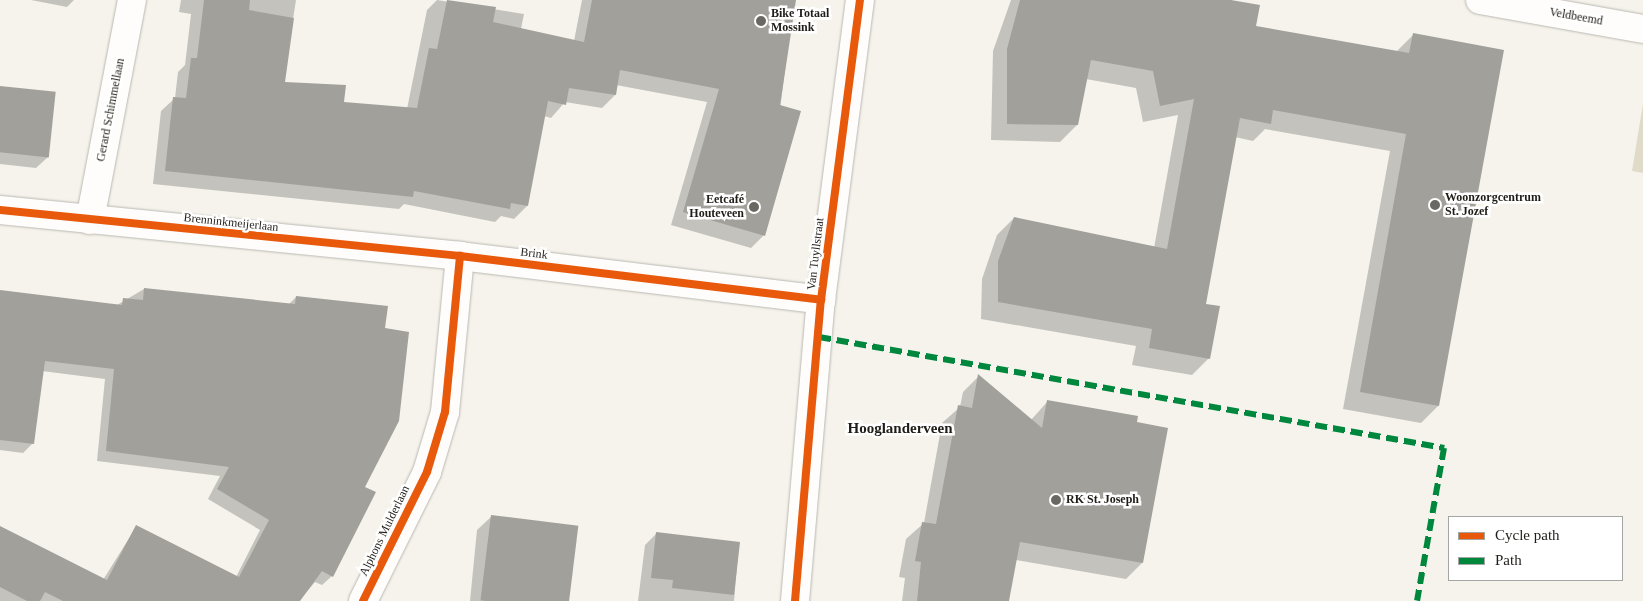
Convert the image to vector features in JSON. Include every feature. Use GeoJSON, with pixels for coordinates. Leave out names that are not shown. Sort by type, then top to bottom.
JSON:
{"type":"FeatureCollection","features":[{"type":"Feature","properties":{"kind":"street","name":"Gerard Schimmellaan"},"geometry":{"type":"LineString","coordinates":[[90,220],[132,0]]}},
{"type":"Feature","properties":{"kind":"street","name":"Van Tuyllstraat"},"geometry":{"type":"LineString","coordinates":[[795,601],[821,300],[860,0]]}},
{"type":"Feature","properties":{"kind":"street","name":"Veldbeemd"},"geometry":{"type":"LineString","coordinates":[[1480,0],[1643,29]]}},
{"type":"Feature","properties":{"kind":"street","name":"Brenninkmeijerlaan"},"geometry":{"type":"LineString","coordinates":[[0,210],[460,256]]}},
{"type":"Feature","properties":{"kind":"street","name":"Brink"},"geometry":{"type":"LineString","coordinates":[[460,256],[821,300]]}},
{"type":"Feature","properties":{"kind":"street","name":"Alphons Mulderlaan"},"geometry":{"type":"LineString","coordinates":[[363,601],[427,472],[444,412],[460,256]]}},
{"type":"Feature","properties":{"kind":"shaded area"},"geometry":{"type":"Polygon","coordinates":[[[1643,104],[1643,173],[1632,171],[1643,104]]]}},
{"type":"Feature","properties":{"kind":"building"},"geometry":{"type":"Polygon","coordinates":[[[204,0],[250,0],[249,10],[294,18],[285,82],[346,85],[344,102],[417,108],[429,48],[437,49],[447,0],[496,7],[493,22],[584,42],[592,0],[796,0],[780,105],[801,111],[765,236],[683,212],[719,89],[620,70],[616,95],[569,88],[566,105],[548,101],[528,206],[511,203],[510,209],[414,191],[413,197],[165,171],[173,97],[186,98],[191,58],[197,58],[204,0]]]}},
{"type":"Feature","properties":{"kind":"building","name":"Woonzorgcentrum St. Jozef"},"geometry":{"type":"Polygon","coordinates":[[[1020,0],[1231,0],[1260,5],[1256,26],[1409,53],[1413,33],[1504,50],[1439,406],[1360,392],[1406,134],[1273,110],[1271,124],[1240,118],[1206,304],[1220,306],[1210,359],[1149,348],[1152,329],[998,302],[998,261],[1014,217],[1167,249],[1194,99],[1160,106],[1153,71],[1091,60],[1078,125],[1007,124],[1007,49],[1020,0]]]}},
{"type":"Feature","properties":{"kind":"building"},"geometry":{"type":"Polygon","coordinates":[[[0,86],[56,92],[49,157],[0,152],[0,86]]]}},
{"type":"Feature","properties":{"kind":"building"},"geometry":{"type":"Polygon","coordinates":[[[144,288],[295,304],[296,296],[388,306],[385,328],[409,332],[399,421],[365,487],[376,492],[333,577],[322,571],[300,601],[63,601],[45,592],[40,601],[27,601],[0,587],[0,526],[107,580],[136,525],[239,577],[269,520],[217,489],[229,467],[106,451],[114,369],[45,361],[34,444],[0,440],[0,290],[122,305],[123,298],[143,300],[144,288]]]}},
{"type":"Feature","properties":{"kind":"building","name":"RK St. Joseph"},"geometry":{"type":"Polygon","coordinates":[[[978,374],[1042,428],[1047,400],[1138,416],[1137,422],[1168,428],[1143,563],[1020,542],[1009,601],[917,601],[921,562],[915,561],[922,522],[936,524],[958,405],[972,408],[978,374]]]}},
{"type":"Feature","properties":{"kind":"building"},"geometry":{"type":"Polygon","coordinates":[[[491,515],[578,526],[569,601],[481,600],[491,515]]]}},
{"type":"Feature","properties":{"kind":"building"},"geometry":{"type":"Polygon","coordinates":[[[656,532],[740,542],[734,595],[672,588],[673,580],[651,578],[656,532]]]}},
{"type":"Feature","properties":{"kind":"marked path"},"geometry":{"type":"LineString","coordinates":[[819,337],[1444,448],[1417,601]]}},
{"type":"Feature","properties":{"kind":"cycle path"},"geometry":{"type":"LineString","coordinates":[[795,601],[821,300],[860,0]]}},
{"type":"Feature","properties":{"kind":"cycle path"},"geometry":{"type":"LineString","coordinates":[[0,210],[460,256]]}},
{"type":"Feature","properties":{"kind":"cycle path"},"geometry":{"type":"LineString","coordinates":[[363,601],[427,472],[445,412],[460,256],[821,300]]}},
{"type":"Feature","properties":{"kind":"place","name":"Bike Totaal Mossink"},"geometry":{"type":"Point","coordinates":[761,21]}},
{"type":"Feature","properties":{"kind":"place","name":"Woonzorgcentrum St. Jozef"},"geometry":{"type":"Point","coordinates":[1435,205]}},
{"type":"Feature","properties":{"kind":"place","name":"Eetcafé Houteveen"},"geometry":{"type":"Point","coordinates":[754,207]}},
{"type":"Feature","properties":{"kind":"place","name":"RK St. Joseph"},"geometry":{"type":"Point","coordinates":[1056,500]}},
{"type":"Feature","properties":{"kind":"district","name":"Hooglanderveen"},"geometry":{"type":"Point","coordinates":[900,429]}}]}
